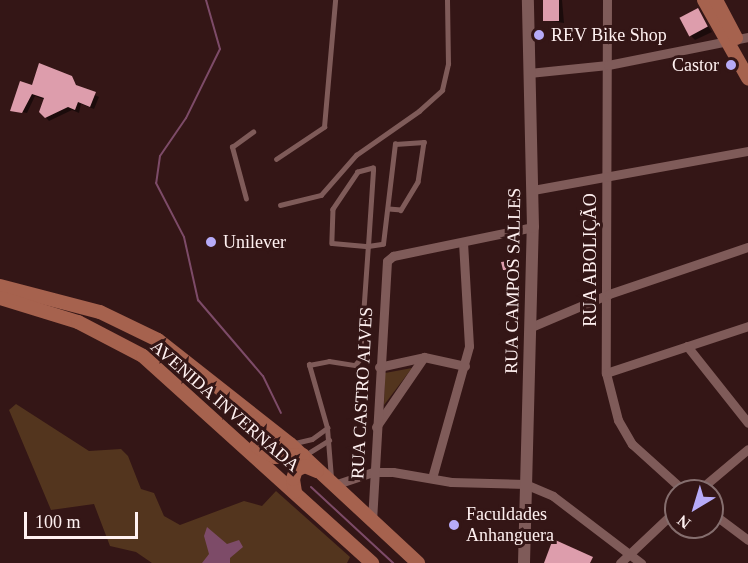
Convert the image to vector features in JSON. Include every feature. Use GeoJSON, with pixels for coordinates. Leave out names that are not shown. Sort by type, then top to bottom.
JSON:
{"type":"FeatureCollection","features":[{"type":"Feature","properties":{"kind":"main road","name":"RUA CAMPOS SALLES"},"geometry":{"type":"LineString","coordinates":[[524,563],[533,227],[528,0]]}},
{"type":"Feature","properties":{"kind":"main road"},"geometry":{"type":"LineString","coordinates":[[705,0],[737,38],[748,78]]}},
{"type":"Feature","properties":{"kind":"main road"},"geometry":{"type":"LineString","coordinates":[[716,0],[748,58]]}},
{"type":"Feature","properties":{"kind":"main road","name":"AVENIDA INVERNADA"},"geometry":{"type":"LineString","coordinates":[[0,286],[115,318],[158,340],[303,455],[418,563]]}},
{"type":"Feature","properties":{"kind":"main road","name":"AVENIDA INVERNADA"},"geometry":{"type":"LineString","coordinates":[[0,298],[67,319],[143,356],[224,426],[372,563]]}},
{"type":"Feature","properties":{"kind":"main road"},"geometry":{"type":"LineString","coordinates":[[67,319],[70,312],[115,318]]}},
{"type":"Feature","properties":{"kind":"main road"},"geometry":{"type":"LineString","coordinates":[[143,356],[150,344],[158,340]]}},
{"type":"Feature","properties":{"kind":"main road"},"geometry":{"type":"LineString","coordinates":[[224,426],[245,435],[269,456],[303,455]]}},
{"type":"Feature","properties":{"kind":"main road"},"geometry":{"type":"LineString","coordinates":[[283,457],[290,444]]}},
{"type":"Feature","properties":{"kind":"main road"},"geometry":{"type":"LineString","coordinates":[[295,492],[293,479],[296,470],[305,466],[329,480]]}},
{"type":"Feature","properties":{"kind":"street","name":"RUA ABOLIÇÃO"},"geometry":{"type":"LineString","coordinates":[[607,0],[609,294],[606,373],[618,420],[632,444],[671,479]]}},
{"type":"Feature","properties":{"kind":"street"},"geometry":{"type":"LineString","coordinates":[[529,73],[608,65],[737,38]]}},
{"type":"Feature","properties":{"kind":"street"},"geometry":{"type":"LineString","coordinates":[[533,190],[748,151]]}},
{"type":"Feature","properties":{"kind":"street"},"geometry":{"type":"LineString","coordinates":[[432,478],[465,366],[470,325],[463,243],[533,227]]}},
{"type":"Feature","properties":{"kind":"street","name":"RUA CASTRO ALVES"},"geometry":{"type":"LineString","coordinates":[[372,521],[375,428],[386,266],[393,256],[463,243]]}},
{"type":"Feature","properties":{"kind":"street"},"geometry":{"type":"LineString","coordinates":[[531,327],[609,294],[748,247]]}},
{"type":"Feature","properties":{"kind":"street"},"geometry":{"type":"LineString","coordinates":[[606,373],[748,326]]}},
{"type":"Feature","properties":{"kind":"street"},"geometry":{"type":"LineString","coordinates":[[687,346],[748,423]]}},
{"type":"Feature","properties":{"kind":"street"},"geometry":{"type":"LineString","coordinates":[[379,367],[424,357],[465,366]]}},
{"type":"Feature","properties":{"kind":"street"},"geometry":{"type":"LineString","coordinates":[[375,428],[424,357]]}},
{"type":"Feature","properties":{"kind":"street"},"geometry":{"type":"LineString","coordinates":[[712,479],[748,449]]}},
{"type":"Feature","properties":{"kind":"street"},"geometry":{"type":"LineString","coordinates":[[329,480],[373,472],[525,484],[553,496],[641,563]]}},
{"type":"Feature","properties":{"kind":"street"},"geometry":{"type":"LineString","coordinates":[[620,563],[664,521]]}},
{"type":"Feature","properties":{"kind":"street"},"geometry":{"type":"LineString","coordinates":[[724,522],[748,540]]}},
{"type":"Feature","properties":{"kind":"lane"},"geometry":{"type":"LineString","coordinates":[[276,159],[324,127],[335,0]]}},
{"type":"Feature","properties":{"kind":"lane"},"geometry":{"type":"LineString","coordinates":[[280,205],[321,195],[356,155],[442,90],[448,64],[447,0]]}},
{"type":"Feature","properties":{"kind":"lane"},"geometry":{"type":"LineString","coordinates":[[246,199],[232,147],[253,132]]}},
{"type":"Feature","properties":{"kind":"lane"},"geometry":{"type":"LineString","coordinates":[[329,480],[327,428],[309,365],[358,363],[368,246],[373,170],[368,166],[358,172],[335,205],[331,240],[334,244],[368,246],[385,241],[395,144],[424,142],[418,182],[400,210],[389,209]]}},
{"type":"Feature","properties":{"kind":"lane","name":"AVENIDA INVERNADA"},"geometry":{"type":"LineString","coordinates":[[290,444],[312,439],[327,428]]}},
{"type":"Feature","properties":{"kind":"lane","name":"AVENIDA INVERNADA"},"geometry":{"type":"LineString","coordinates":[[303,455],[314,453],[329,440]]}},
{"type":"Feature","properties":{"kind":"shaded area"},"geometry":{"type":"Polygon","coordinates":[[[412,368],[384,405],[385,373],[412,368]]]}},
{"type":"Feature","properties":{"kind":"shaded area"},"geometry":{"type":"Polygon","coordinates":[[[16,404],[89,451],[121,449],[128,456],[141,489],[154,493],[164,516],[180,525],[244,501],[262,506],[276,491],[350,557],[347,563],[152,563],[136,552],[110,546],[94,504],[51,510],[9,410],[16,404]]]}},
{"type":"Feature","properties":{"kind":"shaded area"},"geometry":{"type":"Polygon","coordinates":[[[207,527],[227,544],[239,540],[243,547],[230,558],[230,563],[202,563],[209,554],[204,536],[207,527]]]}},
{"type":"Feature","properties":{"kind":"building"},"geometry":{"type":"Polygon","coordinates":[[[543,0],[559,0],[559,21],[543,21],[543,0]]]}},
{"type":"Feature","properties":{"kind":"building"},"geometry":{"type":"Polygon","coordinates":[[[698,8],[708,27],[689,36],[679,18],[698,8]]]}},
{"type":"Feature","properties":{"kind":"building"},"geometry":{"type":"Polygon","coordinates":[[[39,63],[72,76],[76,85],[96,92],[90,107],[78,102],[75,110],[68,107],[45,118],[39,112],[44,98],[32,94],[22,113],[10,111],[20,81],[32,85],[39,63]]]}},
{"type":"Feature","properties":{"kind":"building"},"geometry":{"type":"Polygon","coordinates":[[[518,260],[518,271],[503,270],[501,262],[518,260]]]}},
{"type":"Feature","properties":{"kind":"building"},"geometry":{"type":"Polygon","coordinates":[[[553,539],[593,557],[590,563],[544,563],[553,539]]]}},
{"type":"Feature","properties":{"kind":"waterway"},"geometry":{"type":"LineString","coordinates":[[206,0],[220,49],[186,118],[160,156],[156,183],[184,237],[198,300],[263,376],[281,413]]}},
{"type":"Feature","properties":{"kind":"waterway"},"geometry":{"type":"LineString","coordinates":[[311,487],[393,563]]}},
{"type":"Feature","properties":{"kind":"place","name":"REV Bike Shop"},"geometry":{"type":"Point","coordinates":[539,35]}},
{"type":"Feature","properties":{"kind":"place","name":"Castor"},"geometry":{"type":"Point","coordinates":[731,65]}},
{"type":"Feature","properties":{"kind":"place","name":"Unilever"},"geometry":{"type":"Point","coordinates":[211,242]}},
{"type":"Feature","properties":{"kind":"place","name":"Faculdades Anhanguera"},"geometry":{"type":"Point","coordinates":[454,525]}}]}
